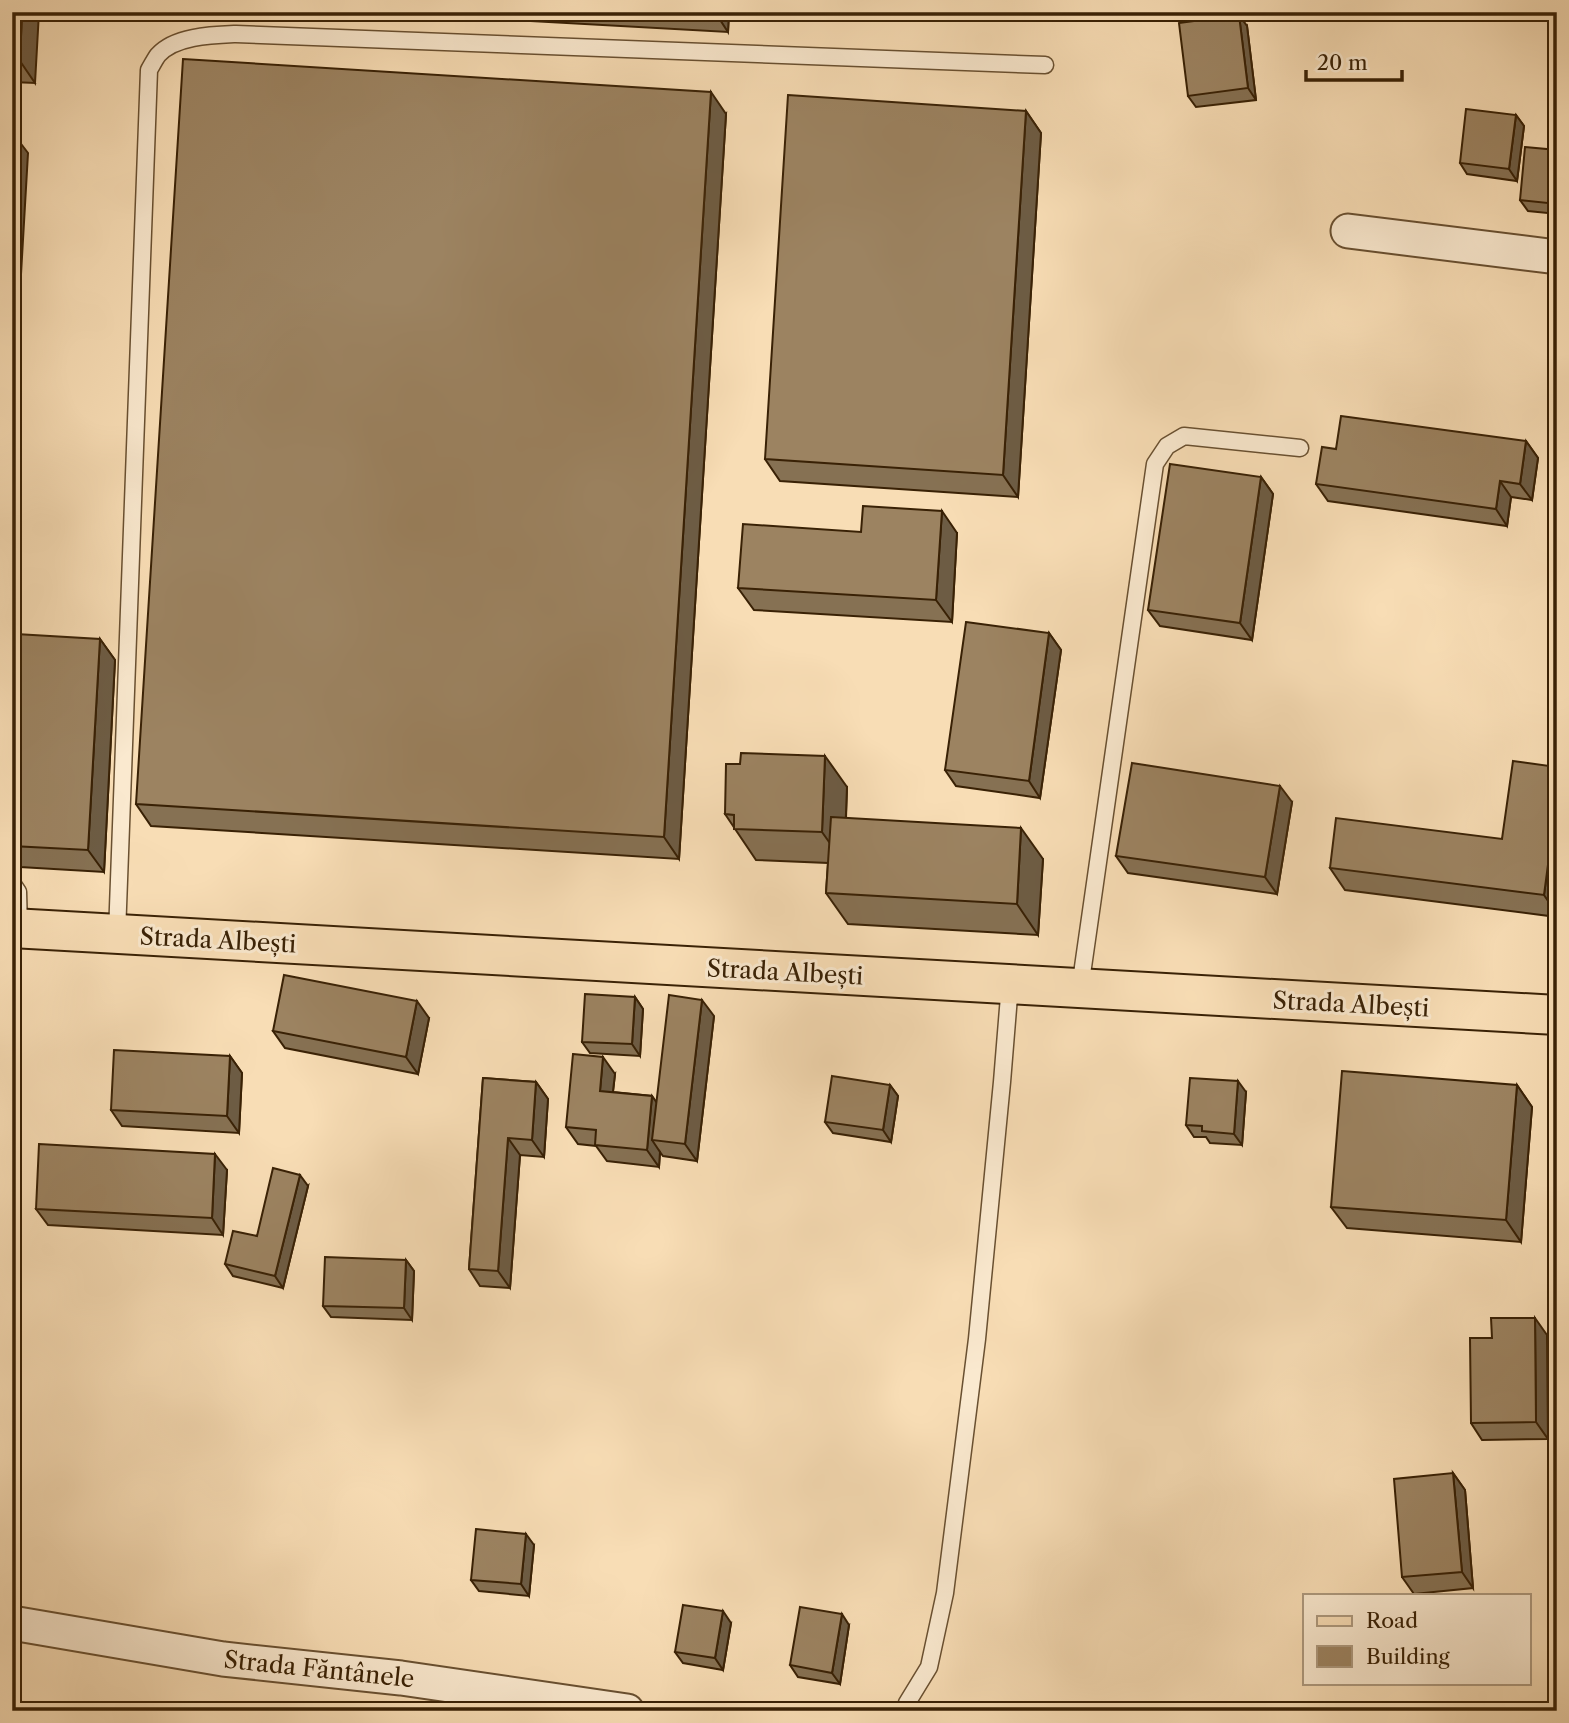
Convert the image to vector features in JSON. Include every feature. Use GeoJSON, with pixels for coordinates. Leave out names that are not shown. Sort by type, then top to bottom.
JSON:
{"type":"FeatureCollection","features":[{"type":"Feature","properties":{"kind":"main road","name":"Strada Albești"},"geometry":{"type":"LineString","coordinates":[[16,929],[1557,1015]]}},
{"type":"Feature","properties":{"kind":"street"},"geometry":{"type":"LineString","coordinates":[[1349,231],[1557,257]]}},
{"type":"Feature","properties":{"kind":"street","name":"Strada Făntânele"},"geometry":{"type":"LineString","coordinates":[[12,1623],[223,1659],[401,1678],[627,1711]]}},
{"type":"Feature","properties":{"kind":"lane"},"geometry":{"type":"LineString","coordinates":[[117,934],[149,70],[159,53],[177,44],[208,36],[236,34],[1045,65]]}},
{"type":"Feature","properties":{"kind":"lane"},"geometry":{"type":"LineString","coordinates":[[1080,988],[1155,464],[1167,446],[1184,436],[1300,448]]}},
{"type":"Feature","properties":{"kind":"lane"},"geometry":{"type":"LineString","coordinates":[[12,883],[18,892],[16,929]]}},
{"type":"Feature","properties":{"kind":"lane"},"geometry":{"type":"LineString","coordinates":[[905,1711],[929,1667],[945,1593],[977,1339],[1003,1082],[1010,984]]}},
{"type":"Feature","properties":{"kind":"building"},"geometry":{"type":"Polygon","coordinates":[[[12,12],[22,12],[20,61],[12,61],[12,12]]]}},
{"type":"Feature","properties":{"kind":"building"},"geometry":{"type":"Polygon","coordinates":[[[1239,15],[1248,88],[1188,96],[1179,23],[1239,15]]]}},
{"type":"Feature","properties":{"kind":"building"},"geometry":{"type":"Polygon","coordinates":[[[183,59],[711,92],[664,837],[136,804],[183,59]]]}},
{"type":"Feature","properties":{"kind":"building"},"geometry":{"type":"Polygon","coordinates":[[[788,95],[1026,111],[1003,475],[765,459],[788,95]]]}},
{"type":"Feature","properties":{"kind":"building"},"geometry":{"type":"Polygon","coordinates":[[[1466,109],[1516,115],[1509,169],[1460,163],[1466,109]]]}},
{"type":"Feature","properties":{"kind":"building"},"geometry":{"type":"Polygon","coordinates":[[[1525,147],[1557,150],[1557,204],[1520,200],[1525,147]]]}},
{"type":"Feature","properties":{"kind":"building"},"geometry":{"type":"Polygon","coordinates":[[[1341,416],[1526,441],[1520,484],[1500,481],[1496,509],[1316,484],[1322,447],[1336,449],[1341,416]]]}},
{"type":"Feature","properties":{"kind":"building"},"geometry":{"type":"Polygon","coordinates":[[[1170,464],[1261,477],[1240,623],[1148,610],[1170,464]]]}},
{"type":"Feature","properties":{"kind":"building"},"geometry":{"type":"Polygon","coordinates":[[[863,506],[942,511],[936,600],[738,588],[743,524],[861,532],[863,506]]]}},
{"type":"Feature","properties":{"kind":"building"},"geometry":{"type":"Polygon","coordinates":[[[966,622],[1049,633],[1029,781],[945,770],[966,622]]]}},
{"type":"Feature","properties":{"kind":"building"},"geometry":{"type":"Polygon","coordinates":[[[16,634],[100,639],[88,850],[12,846],[12,711],[16,634]]]}},
{"type":"Feature","properties":{"kind":"building"},"geometry":{"type":"Polygon","coordinates":[[[741,753],[825,756],[822,832],[734,829],[734,815],[725,814],[726,764],[740,764],[741,753]]]}},
{"type":"Feature","properties":{"kind":"building"},"geometry":{"type":"Polygon","coordinates":[[[1513,761],[1557,767],[1557,797],[1544,895],[1330,868],[1336,818],[1502,839],[1513,761]]]}},
{"type":"Feature","properties":{"kind":"building"},"geometry":{"type":"Polygon","coordinates":[[[1132,763],[1280,786],[1265,877],[1116,856],[1132,763]]]}},
{"type":"Feature","properties":{"kind":"building"},"geometry":{"type":"Polygon","coordinates":[[[831,817],[1021,828],[1017,904],[826,893],[831,817]]]}},
{"type":"Feature","properties":{"kind":"building"},"geometry":{"type":"Polygon","coordinates":[[[284,975],[417,1001],[406,1057],[273,1031],[284,975]]]}},
{"type":"Feature","properties":{"kind":"building"},"geometry":{"type":"Polygon","coordinates":[[[585,994],[635,997],[632,1044],[582,1042],[585,994]]]}},
{"type":"Feature","properties":{"kind":"building"},"geometry":{"type":"Polygon","coordinates":[[[669,995],[702,1000],[685,1144],[652,1140],[669,995]]]}},
{"type":"Feature","properties":{"kind":"building"},"geometry":{"type":"Polygon","coordinates":[[[114,1050],[230,1056],[227,1116],[111,1110],[114,1050]]]}},
{"type":"Feature","properties":{"kind":"building"},"geometry":{"type":"Polygon","coordinates":[[[573,1054],[603,1057],[600,1091],[652,1096],[647,1150],[595,1145],[596,1130],[566,1127],[573,1054]]]}},
{"type":"Feature","properties":{"kind":"building"},"geometry":{"type":"Polygon","coordinates":[[[1342,1071],[1517,1085],[1506,1220],[1331,1207],[1342,1071]]]}},
{"type":"Feature","properties":{"kind":"building"},"geometry":{"type":"Polygon","coordinates":[[[832,1076],[890,1085],[883,1130],[825,1122],[832,1076]]]}},
{"type":"Feature","properties":{"kind":"building"},"geometry":{"type":"Polygon","coordinates":[[[483,1078],[536,1082],[532,1140],[508,1138],[498,1271],[469,1269],[483,1078]]]}},
{"type":"Feature","properties":{"kind":"building"},"geometry":{"type":"Polygon","coordinates":[[[1190,1078],[1238,1081],[1234,1134],[1202,1131],[1202,1126],[1186,1125],[1190,1078]]]}},
{"type":"Feature","properties":{"kind":"building"},"geometry":{"type":"Polygon","coordinates":[[[39,1144],[215,1154],[212,1218],[36,1209],[39,1144]]]}},
{"type":"Feature","properties":{"kind":"building"},"geometry":{"type":"Polygon","coordinates":[[[273,1168],[300,1175],[275,1276],[225,1264],[233,1231],[257,1236],[273,1168]]]}},
{"type":"Feature","properties":{"kind":"building"},"geometry":{"type":"Polygon","coordinates":[[[325,1257],[406,1260],[404,1308],[323,1306],[325,1257]]]}},
{"type":"Feature","properties":{"kind":"building"},"geometry":{"type":"Polygon","coordinates":[[[1491,1318],[1535,1318],[1536,1422],[1471,1423],[1470,1338],[1492,1338],[1491,1318]]]}},
{"type":"Feature","properties":{"kind":"building"},"geometry":{"type":"Polygon","coordinates":[[[1453,1473],[1462,1572],[1402,1577],[1394,1479],[1453,1473]]]}},
{"type":"Feature","properties":{"kind":"building"},"geometry":{"type":"Polygon","coordinates":[[[476,1529],[526,1534],[521,1584],[471,1580],[476,1529]]]}},
{"type":"Feature","properties":{"kind":"building"},"geometry":{"type":"Polygon","coordinates":[[[683,1605],[723,1611],[715,1658],[675,1652],[683,1605]]]}},
{"type":"Feature","properties":{"kind":"building"},"geometry":{"type":"Polygon","coordinates":[[[800,1607],[842,1614],[832,1673],[790,1665],[800,1607]]]}}]}
